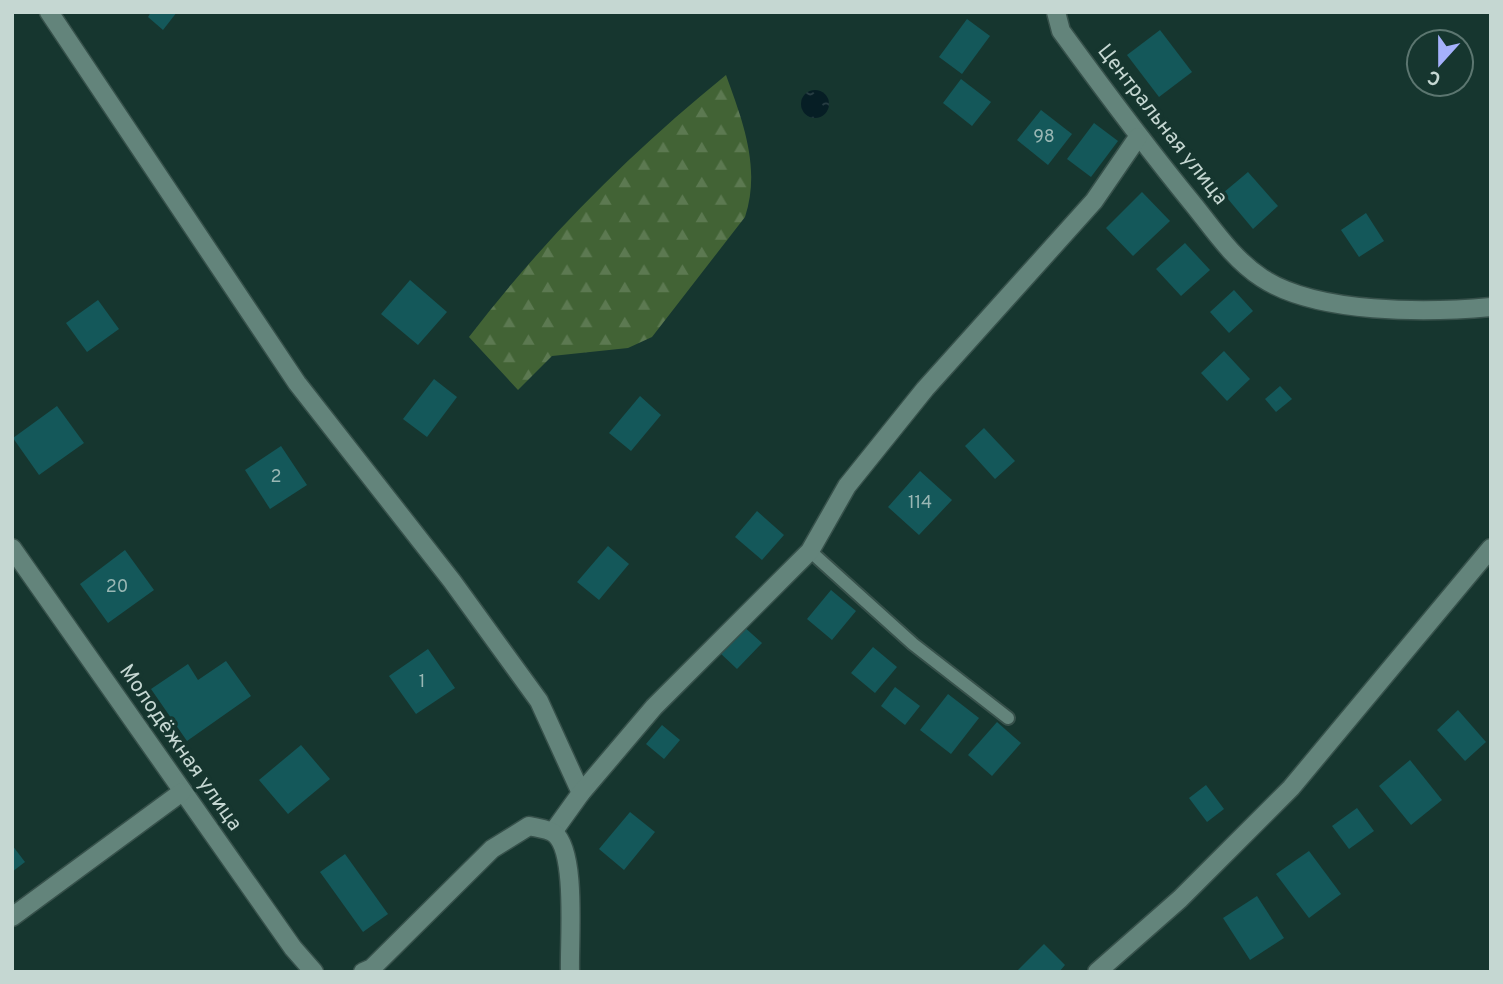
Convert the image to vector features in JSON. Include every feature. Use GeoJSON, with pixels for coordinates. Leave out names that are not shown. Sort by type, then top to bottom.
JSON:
{"type":"FeatureCollection","features":[{"type":"Feature","properties":{"kind":"street"},"geometry":{"type":"LineString","coordinates":[[49,12],[297,383],[452,581],[538,701],[581,793]]}},
{"type":"Feature","properties":{"kind":"street","name":"Центральная улица"},"geometry":{"type":"LineString","coordinates":[[1056,12],[1061,31],[1138,137],[1240,261],[1264,280],[1317,300],[1389,310],[1491,307]]}},
{"type":"Feature","properties":{"kind":"street"},"geometry":{"type":"LineString","coordinates":[[553,832],[581,793],[654,707],[810,551],[848,486],[925,389],[1094,201],[1138,137]]}},
{"type":"Feature","properties":{"kind":"street","name":"Молодёжная улица"},"geometry":{"type":"LineString","coordinates":[[12,548],[293,948],[314,972]]}},
{"type":"Feature","properties":{"kind":"street"},"geometry":{"type":"LineString","coordinates":[[1097,972],[1180,899],[1291,788],[1491,548]]}},
{"type":"Feature","properties":{"kind":"street"},"geometry":{"type":"LineString","coordinates":[[12,917],[182,792]]}},
{"type":"Feature","properties":{"kind":"street"},"geometry":{"type":"LineString","coordinates":[[363,972],[372,968],[492,849],[529,826],[553,832],[564,846],[568,866],[570,972]]}},
{"type":"Feature","properties":{"kind":"lane"},"geometry":{"type":"LineString","coordinates":[[810,551],[914,644],[1008,718]]}},
{"type":"Feature","properties":{"kind":"green space"},"geometry":{"type":"Polygon","coordinates":[[[726,75],[744,128],[751,163],[745,217],[652,337],[628,348],[552,356],[518,390],[469,337],[527,266],[590,198],[656,135],[726,75]]]}},
{"type":"Feature","properties":{"kind":"water"},"geometry":{"type":"Polygon","coordinates":[[[815,90],[825,94],[829,104],[825,114],[815,118],[805,114],[801,104],[805,94],[815,90]]]}},
{"type":"Feature","properties":{"kind":"building"},"geometry":{"type":"Polygon","coordinates":[[[151,12],[177,12],[163,30],[148,17],[151,12]]]}},
{"type":"Feature","properties":{"kind":"building"},"geometry":{"type":"Polygon","coordinates":[[[967,19],[990,36],[962,74],[939,57],[967,19]]]}},
{"type":"Feature","properties":{"kind":"building"},"geometry":{"type":"Polygon","coordinates":[[[1160,30],[1192,72],[1159,97],[1127,55],[1160,30]]]}},
{"type":"Feature","properties":{"kind":"building"},"geometry":{"type":"Polygon","coordinates":[[[961,79],[991,102],[972,126],[943,103],[961,79]]]}},
{"type":"Feature","properties":{"kind":"building"},"geometry":{"type":"Polygon","coordinates":[[[1041,110],[1072,134],[1048,165],[1017,140],[1041,110]]]}},
{"type":"Feature","properties":{"kind":"building"},"geometry":{"type":"Polygon","coordinates":[[[1094,123],[1118,141],[1091,177],[1067,159],[1094,123]]]}},
{"type":"Feature","properties":{"kind":"building"},"geometry":{"type":"Polygon","coordinates":[[[1248,172],[1278,206],[1253,229],[1223,193],[1248,172]]]}},
{"type":"Feature","properties":{"kind":"building"},"geometry":{"type":"Polygon","coordinates":[[[1142,192],[1170,221],[1133,256],[1106,228],[1142,192]]]}},
{"type":"Feature","properties":{"kind":"building"},"geometry":{"type":"Polygon","coordinates":[[[1366,213],[1384,241],[1359,257],[1341,230],[1366,213]]]}},
{"type":"Feature","properties":{"kind":"building"},"geometry":{"type":"Polygon","coordinates":[[[1185,243],[1210,270],[1181,296],[1156,269],[1185,243]]]}},
{"type":"Feature","properties":{"kind":"building"},"geometry":{"type":"Polygon","coordinates":[[[410,280],[447,312],[418,345],[381,314],[410,280]]]}},
{"type":"Feature","properties":{"kind":"building"},"geometry":{"type":"Polygon","coordinates":[[[1234,290],[1253,311],[1229,333],[1210,312],[1234,290]]]}},
{"type":"Feature","properties":{"kind":"building"},"geometry":{"type":"Polygon","coordinates":[[[98,300],[119,329],[87,352],[66,323],[98,300]]]}},
{"type":"Feature","properties":{"kind":"building"},"geometry":{"type":"Polygon","coordinates":[[[1224,351],[1250,379],[1227,401],[1201,373],[1224,351]]]}},
{"type":"Feature","properties":{"kind":"building"},"geometry":{"type":"Polygon","coordinates":[[[434,379],[457,397],[427,437],[403,419],[434,379]]]}},
{"type":"Feature","properties":{"kind":"building"},"geometry":{"type":"Polygon","coordinates":[[[1280,386],[1292,399],[1276,412],[1265,399],[1280,386]]]}},
{"type":"Feature","properties":{"kind":"building"},"geometry":{"type":"Polygon","coordinates":[[[640,396],[661,415],[631,451],[609,433],[640,396]]]}},
{"type":"Feature","properties":{"kind":"building"},"geometry":{"type":"Polygon","coordinates":[[[57,406],[84,443],[39,475],[13,438],[57,406]]]}},
{"type":"Feature","properties":{"kind":"building"},"geometry":{"type":"Polygon","coordinates":[[[984,428],[1015,461],[995,479],[965,446],[984,428]]]}},
{"type":"Feature","properties":{"kind":"building"},"geometry":{"type":"Polygon","coordinates":[[[281,446],[307,485],[270,509],[245,470],[281,446]]]}},
{"type":"Feature","properties":{"kind":"building"},"geometry":{"type":"Polygon","coordinates":[[[920,471],[952,500],[919,535],[888,507],[920,471]]]}},
{"type":"Feature","properties":{"kind":"building"},"geometry":{"type":"Polygon","coordinates":[[[757,511],[784,535],[762,560],[735,537],[757,511]]]}},
{"type":"Feature","properties":{"kind":"building"},"geometry":{"type":"Polygon","coordinates":[[[608,546],[629,564],[599,600],[577,582],[608,546]]]}},
{"type":"Feature","properties":{"kind":"building"},"geometry":{"type":"Polygon","coordinates":[[[125,550],[154,590],[108,623],[80,584],[125,550]]]}},
{"type":"Feature","properties":{"kind":"building"},"geometry":{"type":"Polygon","coordinates":[[[831,590],[856,611],[832,640],[807,619],[831,590]]]}},
{"type":"Feature","properties":{"kind":"building"},"geometry":{"type":"Polygon","coordinates":[[[742,625],[762,643],[737,669],[718,651],[742,625]]]}},
{"type":"Feature","properties":{"kind":"building"},"geometry":{"type":"Polygon","coordinates":[[[873,647],[897,667],[875,693],[851,673],[873,647]]]}},
{"type":"Feature","properties":{"kind":"building"},"geometry":{"type":"Polygon","coordinates":[[[428,649],[455,688],[416,714],[389,676],[428,649]]]}},
{"type":"Feature","properties":{"kind":"building"},"geometry":{"type":"Polygon","coordinates":[[[226,661],[251,696],[187,741],[151,689],[188,664],[198,680],[226,661]]]}},
{"type":"Feature","properties":{"kind":"building"},"geometry":{"type":"Polygon","coordinates":[[[895,687],[920,706],[905,725],[881,706],[895,687]]]}},
{"type":"Feature","properties":{"kind":"building"},"geometry":{"type":"Polygon","coordinates":[[[948,694],[979,718],[951,754],[920,730],[948,694]]]}},
{"type":"Feature","properties":{"kind":"building"},"geometry":{"type":"Polygon","coordinates":[[[1458,710],[1486,742],[1465,761],[1437,730],[1458,710]]]}},
{"type":"Feature","properties":{"kind":"building"},"geometry":{"type":"Polygon","coordinates":[[[997,722],[1021,743],[992,776],[968,755],[997,722]]]}},
{"type":"Feature","properties":{"kind":"building"},"geometry":{"type":"Polygon","coordinates":[[[662,725],[680,740],[664,759],[646,744],[662,725]]]}},
{"type":"Feature","properties":{"kind":"building"},"geometry":{"type":"Polygon","coordinates":[[[301,745],[330,779],[288,814],[259,780],[301,745]]]}},
{"type":"Feature","properties":{"kind":"building"},"geometry":{"type":"Polygon","coordinates":[[[1410,760],[1442,800],[1411,825],[1379,786],[1410,760]]]}},
{"type":"Feature","properties":{"kind":"building"},"geometry":{"type":"Polygon","coordinates":[[[1206,785],[1224,809],[1207,822],[1189,798],[1206,785]]]}},
{"type":"Feature","properties":{"kind":"building"},"geometry":{"type":"Polygon","coordinates":[[[1357,808],[1374,831],[1349,849],[1332,826],[1357,808]]]}},
{"type":"Feature","properties":{"kind":"building"},"geometry":{"type":"Polygon","coordinates":[[[630,812],[655,832],[624,870],[599,849],[630,812]]]}},
{"type":"Feature","properties":{"kind":"building"},"geometry":{"type":"Polygon","coordinates":[[[12,845],[25,862],[12,872],[12,845]]]}},
{"type":"Feature","properties":{"kind":"building"},"geometry":{"type":"Polygon","coordinates":[[[1309,851],[1341,894],[1309,918],[1276,874],[1309,851]]]}},
{"type":"Feature","properties":{"kind":"building"},"geometry":{"type":"Polygon","coordinates":[[[345,854],[388,914],[363,932],[320,872],[345,854]]]}},
{"type":"Feature","properties":{"kind":"building"},"geometry":{"type":"Polygon","coordinates":[[[1257,896],[1284,938],[1250,960],[1223,918],[1257,896]]]}},
{"type":"Feature","properties":{"kind":"building"},"geometry":{"type":"Polygon","coordinates":[[[1044,944],[1065,965],[1059,972],[1016,972],[1044,944]]]}}]}
